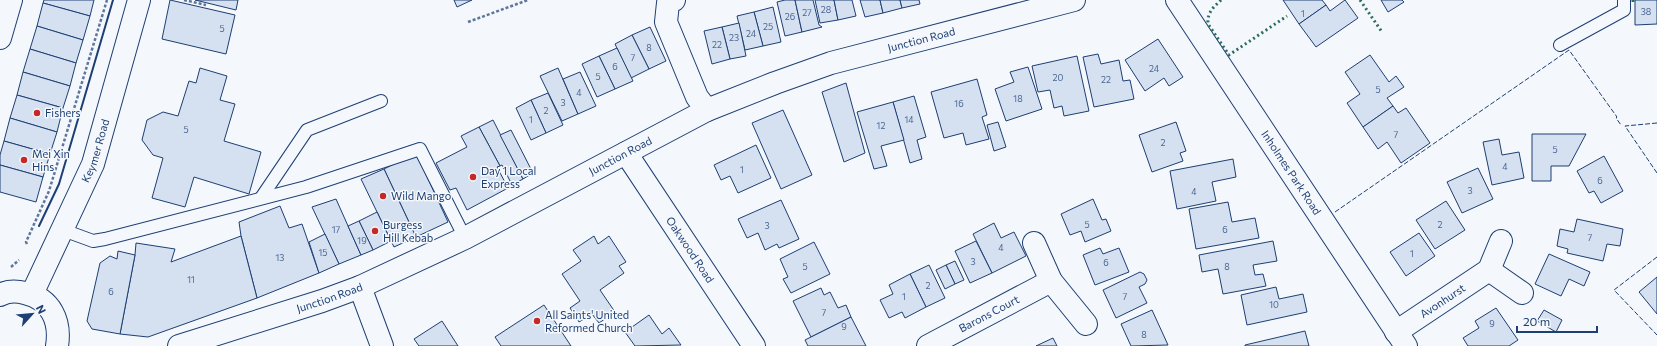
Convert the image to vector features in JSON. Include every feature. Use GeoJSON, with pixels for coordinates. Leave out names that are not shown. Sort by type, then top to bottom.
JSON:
{"type":"FeatureCollection","features":[{"type":"Feature","properties":{"kind":"street"},"geometry":{"type":"LineString","coordinates":[[0,38],[11,0]]}},
{"type":"Feature","properties":{"kind":"street","name":"Keymer Road"},"geometry":{"type":"LineString","coordinates":[[32,294],[93,164],[139,0]]}},
{"type":"Feature","properties":{"kind":"street","name":"Junction Road"},"geometry":{"type":"LineString","coordinates":[[179,346],[322,301],[360,287],[465,238],[707,110],[775,83],[831,63],[1074,0]]}},
{"type":"Feature","properties":{"kind":"street","name":"Inholmes Park Road"},"geometry":{"type":"LineString","coordinates":[[1177,0],[1401,339]]}},
{"type":"Feature","properties":{"kind":"street"},"geometry":{"type":"LineString","coordinates":[[669,1],[666,22],[697,98],[707,110]]}},
{"type":"Feature","properties":{"kind":"street","name":"Oakwood Road"},"geometry":{"type":"LineString","coordinates":[[626,153],[754,346]]}},
{"type":"Feature","properties":{"kind":"street"},"geometry":{"type":"LineString","coordinates":[[1501,242],[1489,270],[1522,293]]}},
{"type":"Feature","properties":{"kind":"street"},"geometry":{"type":"LineString","coordinates":[[1034,244],[1051,281],[1086,324]]}},
{"type":"Feature","properties":{"kind":"street","name":"Avonhurst"},"geometry":{"type":"LineString","coordinates":[[1401,339],[1489,270]]}},
{"type":"Feature","properties":{"kind":"street","name":"Barons Court"},"geometry":{"type":"LineString","coordinates":[[928,346],[1051,281]]}},
{"type":"Feature","properties":{"kind":"street"},"geometry":{"type":"LineString","coordinates":[[360,287],[382,346]]}},
{"type":"Feature","properties":{"kind":"street"},"geometry":{"type":"LineString","coordinates":[[0,295],[17,292],[32,294],[44,302],[53,312],[56,321],[59,334],[57,346]]}},
{"type":"Feature","properties":{"kind":"lane"},"geometry":{"type":"LineString","coordinates":[[1560,45],[1624,10],[1624,0]]}},
{"type":"Feature","properties":{"kind":"lane"},"geometry":{"type":"LineString","coordinates":[[262,198],[307,130],[381,101]]}},
{"type":"Feature","properties":{"kind":"lane"},"geometry":{"type":"LineString","coordinates":[[63,230],[93,241],[306,187],[420,149],[465,238]]}},
{"type":"Feature","properties":{"kind":"path"},"geometry":{"type":"LineString","coordinates":[[28,246],[26,242],[49,191],[107,0]]}},
{"type":"Feature","properties":{"kind":"path"},"geometry":{"type":"LineString","coordinates":[[184,0],[206,5]]}},
{"type":"Feature","properties":{"kind":"path"},"geometry":{"type":"LineString","coordinates":[[468,22],[528,0]]}},
{"type":"Feature","properties":{"kind":"building"},"geometry":{"type":"Polygon","coordinates":[[[44,0],[94,0],[90,16],[43,3],[44,0]]]}},
{"type":"Feature","properties":{"kind":"building"},"geometry":{"type":"Polygon","coordinates":[[[170,0],[235,15],[226,54],[162,39],[170,0]]]}},
{"type":"Feature","properties":{"kind":"building"},"geometry":{"type":"Polygon","coordinates":[[[195,0],[238,0],[236,10],[195,0]]]}},
{"type":"Feature","properties":{"kind":"building"},"geometry":{"type":"Polygon","coordinates":[[[454,0],[472,0],[457,7],[454,0]]]}},
{"type":"Feature","properties":{"kind":"building"},"geometry":{"type":"Polygon","coordinates":[[[795,0],[802,32],[785,36],[777,2],[795,0]]]}},
{"type":"Feature","properties":{"kind":"building"},"geometry":{"type":"Polygon","coordinates":[[[795,0],[813,0],[819,25],[822,27],[802,32],[795,0]]]}},
{"type":"Feature","properties":{"kind":"building"},"geometry":{"type":"Polygon","coordinates":[[[815,0],[834,0],[838,20],[820,23],[815,0]]]}},
{"type":"Feature","properties":{"kind":"building"},"geometry":{"type":"Polygon","coordinates":[[[834,0],[852,0],[856,16],[838,20],[834,0]]]}},
{"type":"Feature","properties":{"kind":"building"},"geometry":{"type":"Polygon","coordinates":[[[860,0],[880,0],[883,13],[865,17],[860,0]]]}},
{"type":"Feature","properties":{"kind":"building"},"geometry":{"type":"Polygon","coordinates":[[[880,0],[900,0],[902,8],[883,13],[880,0]]]}},
{"type":"Feature","properties":{"kind":"building"},"geometry":{"type":"Polygon","coordinates":[[[900,0],[919,0],[920,4],[902,8],[900,0]]]}},
{"type":"Feature","properties":{"kind":"building"},"geometry":{"type":"Polygon","coordinates":[[[1283,0],[1322,0],[1326,5],[1299,24],[1283,0]]]}},
{"type":"Feature","properties":{"kind":"building"},"geometry":{"type":"Polygon","coordinates":[[[1345,0],[1358,18],[1316,47],[1299,24],[1326,5],[1330,11],[1345,0]]]}},
{"type":"Feature","properties":{"kind":"building"},"geometry":{"type":"Polygon","coordinates":[[[1381,0],[1402,0],[1404,2],[1388,12],[1381,0]]]}},
{"type":"Feature","properties":{"kind":"building"},"geometry":{"type":"Polygon","coordinates":[[[1635,0],[1657,0],[1657,24],[1635,25],[1635,0]]]}},
{"type":"Feature","properties":{"kind":"building"},"geometry":{"type":"Polygon","coordinates":[[[43,3],[90,16],[83,40],[37,26],[43,3]]]}},
{"type":"Feature","properties":{"kind":"building"},"geometry":{"type":"Polygon","coordinates":[[[773,7],[781,42],[763,46],[754,12],[773,7]]]}},
{"type":"Feature","properties":{"kind":"building"},"geometry":{"type":"Polygon","coordinates":[[[754,12],[763,46],[745,50],[737,16],[754,12]]]}},
{"type":"Feature","properties":{"kind":"building"},"geometry":{"type":"Polygon","coordinates":[[[739,23],[746,56],[730,59],[722,27],[739,23]]]}},
{"type":"Feature","properties":{"kind":"building"},"geometry":{"type":"Polygon","coordinates":[[[37,26],[83,40],[76,63],[30,49],[37,26]]]}},
{"type":"Feature","properties":{"kind":"building"},"geometry":{"type":"Polygon","coordinates":[[[650,27],[666,61],[649,69],[632,35],[650,27]]]}},
{"type":"Feature","properties":{"kind":"building"},"geometry":{"type":"Polygon","coordinates":[[[722,27],[730,59],[712,64],[704,31],[722,27]]]}},
{"type":"Feature","properties":{"kind":"building"},"geometry":{"type":"Polygon","coordinates":[[[632,35],[649,69],[631,78],[615,44],[632,35]]]}},
{"type":"Feature","properties":{"kind":"building"},"geometry":{"type":"Polygon","coordinates":[[[1158,39],[1183,77],[1169,86],[1164,78],[1145,91],[1125,60],[1158,39]]]}},
{"type":"Feature","properties":{"kind":"building"},"geometry":{"type":"Polygon","coordinates":[[[617,48],[633,81],[615,89],[599,56],[617,48]]]}},
{"type":"Feature","properties":{"kind":"building"},"geometry":{"type":"Polygon","coordinates":[[[30,49],[76,63],[70,86],[23,72],[30,49]]]}},
{"type":"Feature","properties":{"kind":"building"},"geometry":{"type":"Polygon","coordinates":[[[1098,54],[1101,64],[1119,60],[1123,81],[1130,80],[1134,99],[1094,107],[1083,57],[1098,54]]]}},
{"type":"Feature","properties":{"kind":"building"},"geometry":{"type":"Polygon","coordinates":[[[1370,55],[1389,82],[1396,76],[1404,87],[1387,98],[1393,106],[1363,127],[1347,103],[1360,94],[1345,72],[1370,55]]]}},
{"type":"Feature","properties":{"kind":"building"},"geometry":{"type":"Polygon","coordinates":[[[599,56],[615,89],[597,97],[582,64],[599,56]]]}},
{"type":"Feature","properties":{"kind":"building"},"geometry":{"type":"Polygon","coordinates":[[[1077,56],[1089,111],[1064,116],[1062,106],[1054,108],[1050,90],[1038,92],[1032,66],[1077,56]]]}},
{"type":"Feature","properties":{"kind":"building"},"geometry":{"type":"Polygon","coordinates":[[[1028,67],[1042,109],[1006,121],[995,89],[1014,82],[1010,72],[1028,67]]]}},
{"type":"Feature","properties":{"kind":"building"},"geometry":{"type":"Polygon","coordinates":[[[200,68],[227,76],[220,100],[235,104],[224,141],[261,152],[249,194],[194,177],[185,207],[152,198],[163,158],[153,155],[142,140],[147,120],[163,112],[178,116],[189,81],[196,83],[200,68]]]}},
{"type":"Feature","properties":{"kind":"building"},"geometry":{"type":"Polygon","coordinates":[[[558,68],[578,114],[562,121],[540,76],[558,68]]]}},
{"type":"Feature","properties":{"kind":"building"},"geometry":{"type":"Polygon","coordinates":[[[23,72],[70,86],[63,108],[17,95],[23,72]]]}},
{"type":"Feature","properties":{"kind":"building"},"geometry":{"type":"Polygon","coordinates":[[[580,72],[596,106],[578,114],[563,79],[580,72]]]}},
{"type":"Feature","properties":{"kind":"building"},"geometry":{"type":"Polygon","coordinates":[[[977,79],[987,115],[982,117],[989,139],[966,145],[963,133],[944,138],[931,92],[977,79]]]}},
{"type":"Feature","properties":{"kind":"building"},"geometry":{"type":"Polygon","coordinates":[[[846,83],[865,153],[844,162],[822,92],[846,83]]]}},
{"type":"Feature","properties":{"kind":"building"},"geometry":{"type":"Polygon","coordinates":[[[548,93],[563,125],[546,133],[531,100],[548,93]]]}},
{"type":"Feature","properties":{"kind":"building","name":"Fishers"},"geometry":{"type":"Polygon","coordinates":[[[17,95],[63,108],[57,132],[10,118],[17,95]]]}},
{"type":"Feature","properties":{"kind":"building"},"geometry":{"type":"Polygon","coordinates":[[[914,96],[926,137],[917,140],[922,159],[910,163],[893,102],[914,96]]]}},
{"type":"Feature","properties":{"kind":"building"},"geometry":{"type":"Polygon","coordinates":[[[531,100],[546,133],[531,140],[516,108],[531,100]]]}},
{"type":"Feature","properties":{"kind":"building"},"geometry":{"type":"Polygon","coordinates":[[[893,102],[904,140],[881,146],[887,166],[874,169],[857,112],[893,102]]]}},
{"type":"Feature","properties":{"kind":"building"},"geometry":{"type":"Polygon","coordinates":[[[1393,106],[1398,113],[1406,108],[1430,143],[1401,163],[1387,142],[1378,149],[1363,127],[1393,106]]]}},
{"type":"Feature","properties":{"kind":"building"},"geometry":{"type":"Polygon","coordinates":[[[783,110],[812,175],[781,189],[752,123],[783,110]]]}},
{"type":"Feature","properties":{"kind":"building"},"geometry":{"type":"Polygon","coordinates":[[[10,118],[57,132],[50,154],[4,141],[10,118]]]}},
{"type":"Feature","properties":{"kind":"building"},"geometry":{"type":"Polygon","coordinates":[[[493,120],[523,179],[512,185],[479,127],[493,120]]]}},
{"type":"Feature","properties":{"kind":"building"},"geometry":{"type":"Polygon","coordinates":[[[998,122],[1006,147],[994,151],[987,125],[998,122]]]}},
{"type":"Feature","properties":{"kind":"building"},"geometry":{"type":"Polygon","coordinates":[[[1176,122],[1186,151],[1180,153],[1183,161],[1152,172],[1139,135],[1176,122]]]}},
{"type":"Feature","properties":{"kind":"building","name":"Day 1 Local Express"},"geometry":{"type":"Polygon","coordinates":[[[479,127],[500,166],[497,167],[508,188],[467,210],[456,188],[450,190],[436,163],[467,147],[461,136],[479,127]]]}},
{"type":"Feature","properties":{"kind":"building"},"geometry":{"type":"Polygon","coordinates":[[[511,130],[533,173],[523,179],[500,135],[511,130]]]}},
{"type":"Feature","properties":{"kind":"building"},"geometry":{"type":"Polygon","coordinates":[[[1532,134],[1586,134],[1569,166],[1551,166],[1551,181],[1532,181],[1532,134]]]}},
{"type":"Feature","properties":{"kind":"building"},"geometry":{"type":"Polygon","coordinates":[[[1499,139],[1502,155],[1519,152],[1524,178],[1492,185],[1483,142],[1499,139]]]}},
{"type":"Feature","properties":{"kind":"building","name":"Mei Xin Hins"},"geometry":{"type":"Polygon","coordinates":[[[4,141],[50,154],[43,177],[0,165],[0,155],[4,141]]]}},
{"type":"Feature","properties":{"kind":"building"},"geometry":{"type":"Polygon","coordinates":[[[756,145],[771,178],[738,193],[730,176],[721,180],[714,165],[756,145]]]}},
{"type":"Feature","properties":{"kind":"building"},"geometry":{"type":"Polygon","coordinates":[[[416,153],[448,222],[416,237],[384,169],[416,153]]]}},
{"type":"Feature","properties":{"kind":"building"},"geometry":{"type":"Polygon","coordinates":[[[1604,156],[1623,191],[1601,203],[1594,191],[1589,193],[1577,171],[1604,156]]]}},
{"type":"Feature","properties":{"kind":"building"},"geometry":{"type":"Polygon","coordinates":[[[1233,159],[1236,177],[1212,182],[1216,201],[1177,209],[1170,171],[1233,159]]]}},
{"type":"Feature","properties":{"kind":"building"},"geometry":{"type":"Polygon","coordinates":[[[0,165],[43,177],[36,202],[0,192],[0,165]]]}},
{"type":"Feature","properties":{"kind":"building"},"geometry":{"type":"Polygon","coordinates":[[[1478,168],[1493,199],[1462,213],[1447,182],[1478,168]]]}},
{"type":"Feature","properties":{"kind":"building","name":"Wild Mango"},"geometry":{"type":"Polygon","coordinates":[[[384,169],[416,237],[394,247],[361,179],[384,169]]]}},
{"type":"Feature","properties":{"kind":"building"},"geometry":{"type":"Polygon","coordinates":[[[336,199],[361,255],[339,264],[312,207],[336,199]]]}},
{"type":"Feature","properties":{"kind":"building"},"geometry":{"type":"Polygon","coordinates":[[[1093,199],[1102,220],[1106,219],[1111,231],[1085,242],[1081,231],[1070,235],[1061,214],[1093,199]]]}},
{"type":"Feature","properties":{"kind":"building"},"geometry":{"type":"Polygon","coordinates":[[[781,200],[799,239],[779,248],[777,244],[765,250],[758,233],[747,238],[738,219],[781,200]]]}},
{"type":"Feature","properties":{"kind":"building"},"geometry":{"type":"Polygon","coordinates":[[[1446,201],[1465,230],[1435,249],[1416,220],[1446,201]]]}},
{"type":"Feature","properties":{"kind":"building"},"geometry":{"type":"Polygon","coordinates":[[[1228,202],[1232,222],[1255,218],[1259,238],[1196,249],[1189,209],[1228,202]]]}},
{"type":"Feature","properties":{"kind":"building"},"geometry":{"type":"Polygon","coordinates":[[[280,206],[289,228],[302,224],[319,273],[257,298],[241,236],[239,222],[280,206]]]}},
{"type":"Feature","properties":{"kind":"building","name":"Burgess Hill Kebab"},"geometry":{"type":"Polygon","coordinates":[[[377,212],[391,241],[373,250],[359,221],[377,212]]]}},
{"type":"Feature","properties":{"kind":"building"},"geometry":{"type":"Polygon","coordinates":[[[1577,219],[1623,229],[1620,246],[1607,244],[1603,261],[1567,253],[1568,249],[1557,246],[1560,229],[1574,232],[1577,219]]]}},
{"type":"Feature","properties":{"kind":"building"},"geometry":{"type":"Polygon","coordinates":[[[359,221],[373,250],[361,255],[348,226],[359,221]]]}},
{"type":"Feature","properties":{"kind":"building"},"geometry":{"type":"Polygon","coordinates":[[[994,223],[1001,238],[1014,232],[1026,256],[992,273],[973,234],[994,223]]]}},
{"type":"Feature","properties":{"kind":"building"},"geometry":{"type":"Polygon","coordinates":[[[1419,233],[1435,256],[1406,276],[1390,252],[1419,233]]]}},
{"type":"Feature","properties":{"kind":"building"},"geometry":{"type":"Polygon","coordinates":[[[325,234],[339,264],[319,273],[309,242],[325,234]]]}},
{"type":"Feature","properties":{"kind":"building"},"geometry":{"type":"Polygon","coordinates":[[[241,236],[257,298],[148,337],[120,334],[136,243],[175,249],[171,262],[241,236]]]}},
{"type":"Feature","properties":{"kind":"building"},"geometry":{"type":"Polygon","coordinates":[[[594,236],[598,244],[609,236],[626,262],[619,266],[624,273],[600,290],[615,312],[599,323],[592,314],[579,322],[570,308],[580,301],[562,274],[581,261],[573,250],[594,236]]]}},
{"type":"Feature","properties":{"kind":"building"},"geometry":{"type":"Polygon","coordinates":[[[976,241],[992,273],[970,283],[955,251],[976,241]]]}},
{"type":"Feature","properties":{"kind":"building"},"geometry":{"type":"Polygon","coordinates":[[[1273,241],[1277,261],[1253,265],[1255,275],[1263,274],[1266,286],[1223,294],[1218,269],[1202,272],[1199,255],[1273,241]]]}},
{"type":"Feature","properties":{"kind":"building"},"geometry":{"type":"Polygon","coordinates":[[[814,242],[830,274],[791,293],[783,279],[788,277],[780,259],[814,242]]]}},
{"type":"Feature","properties":{"kind":"building"},"geometry":{"type":"Polygon","coordinates":[[[1100,248],[1103,254],[1119,248],[1129,272],[1095,285],[1083,255],[1100,248]]]}},
{"type":"Feature","properties":{"kind":"building"},"geometry":{"type":"Polygon","coordinates":[[[118,251],[135,255],[120,334],[92,329],[87,321],[100,263],[110,256],[117,259],[118,251]]]}},
{"type":"Feature","properties":{"kind":"building"},"geometry":{"type":"Polygon","coordinates":[[[1549,254],[1590,272],[1584,286],[1569,279],[1561,296],[1535,284],[1549,254]]]}},
{"type":"Feature","properties":{"kind":"building"},"geometry":{"type":"Polygon","coordinates":[[[955,261],[964,280],[955,284],[946,265],[955,261]]]}},
{"type":"Feature","properties":{"kind":"building"},"geometry":{"type":"Polygon","coordinates":[[[929,265],[945,298],[926,307],[910,274],[929,265]]]}},
{"type":"Feature","properties":{"kind":"building"},"geometry":{"type":"Polygon","coordinates":[[[946,265],[955,284],[945,289],[936,270],[946,265]]]}},
{"type":"Feature","properties":{"kind":"building"},"geometry":{"type":"Polygon","coordinates":[[[1140,272],[1144,274],[1147,280],[1145,284],[1139,287],[1147,303],[1116,318],[1103,290],[1140,272]]]}},
{"type":"Feature","properties":{"kind":"building"},"geometry":{"type":"Polygon","coordinates":[[[910,274],[926,307],[905,318],[902,312],[889,318],[880,300],[893,294],[889,285],[910,274]]]}},
{"type":"Feature","properties":{"kind":"building"},"geometry":{"type":"Polygon","coordinates":[[[1657,277],[1657,314],[1639,292],[1657,277]]]}},
{"type":"Feature","properties":{"kind":"building"},"geometry":{"type":"Polygon","coordinates":[[[1276,287],[1279,299],[1303,294],[1307,312],[1247,325],[1241,295],[1276,287]]]}},
{"type":"Feature","properties":{"kind":"building"},"geometry":{"type":"Polygon","coordinates":[[[821,288],[824,295],[830,292],[838,308],[846,305],[851,317],[811,337],[793,301],[821,288]]]}},
{"type":"Feature","properties":{"kind":"building","name":"All Saints' United Reformed Church"},"geometry":{"type":"Polygon","coordinates":[[[544,305],[571,346],[501,346],[495,337],[544,305]]]}},
{"type":"Feature","properties":{"kind":"building"},"geometry":{"type":"Polygon","coordinates":[[[1496,308],[1518,340],[1509,346],[1468,346],[1463,338],[1479,328],[1475,321],[1496,308]]]}},
{"type":"Feature","properties":{"kind":"building"},"geometry":{"type":"Polygon","coordinates":[[[1152,310],[1168,345],[1131,346],[1121,324],[1152,310]]]}},
{"type":"Feature","properties":{"kind":"building"},"geometry":{"type":"Polygon","coordinates":[[[1544,310],[1562,320],[1556,332],[1537,321],[1544,310]]]}},
{"type":"Feature","properties":{"kind":"building"},"geometry":{"type":"Polygon","coordinates":[[[649,315],[662,334],[669,328],[681,345],[635,346],[625,332],[649,315]]]}},
{"type":"Feature","properties":{"kind":"building"},"geometry":{"type":"Polygon","coordinates":[[[851,317],[866,346],[808,346],[805,340],[851,317]]]}},
{"type":"Feature","properties":{"kind":"building"},"geometry":{"type":"Polygon","coordinates":[[[442,321],[458,346],[419,346],[414,339],[442,321]]]}},
{"type":"Feature","properties":{"kind":"building"},"geometry":{"type":"Polygon","coordinates":[[[1305,331],[1309,346],[1245,346],[1245,345],[1305,331]]]}},
{"type":"Feature","properties":{"kind":"building"},"geometry":{"type":"Polygon","coordinates":[[[1053,338],[1057,346],[1036,346],[1053,338]]]}},
{"type":"Feature","properties":{"kind":"hedge"},"geometry":{"type":"LineString","coordinates":[[1221,0],[1210,13],[1208,24],[1229,55],[1287,16]]}},
{"type":"Feature","properties":{"kind":"hedge"},"geometry":{"type":"LineString","coordinates":[[1360,0],[1382,32]]}},
{"type":"Feature","properties":{"kind":"hedge"},"geometry":{"type":"LineString","coordinates":[[1633,0],[1633,5]]}},
{"type":"Feature","properties":{"kind":"fence"},"geometry":{"type":"LineString","coordinates":[[1335,212],[1569,50],[1617,117],[1616,118],[1621,125]]}},
{"type":"Feature","properties":{"kind":"fence"},"geometry":{"type":"LineString","coordinates":[[1657,123],[1625,126],[1657,173]]}},
{"type":"Feature","properties":{"kind":"fence"},"geometry":{"type":"LineString","coordinates":[[1657,257],[1614,290],[1657,335]]}},
{"type":"Feature","properties":{"kind":"wall"},"geometry":{"type":"LineString","coordinates":[[39,226],[59,184],[113,0]]}},
{"type":"Feature","properties":{"kind":"place","name":"Fishers"},"geometry":{"type":"Point","coordinates":[37,113]}},
{"type":"Feature","properties":{"kind":"place","name":"Mei Xin Hins"},"geometry":{"type":"Point","coordinates":[24,160]}},
{"type":"Feature","properties":{"kind":"place","name":"Day 1 Local Express"},"geometry":{"type":"Point","coordinates":[473,177]}},
{"type":"Feature","properties":{"kind":"place","name":"Wild Mango"},"geometry":{"type":"Point","coordinates":[383,196]}},
{"type":"Feature","properties":{"kind":"place","name":"Burgess Hill Kebab"},"geometry":{"type":"Point","coordinates":[375,231]}},
{"type":"Feature","properties":{"kind":"place","name":"All Saints' United Reformed Church"},"geometry":{"type":"Point","coordinates":[537,321]}}]}
